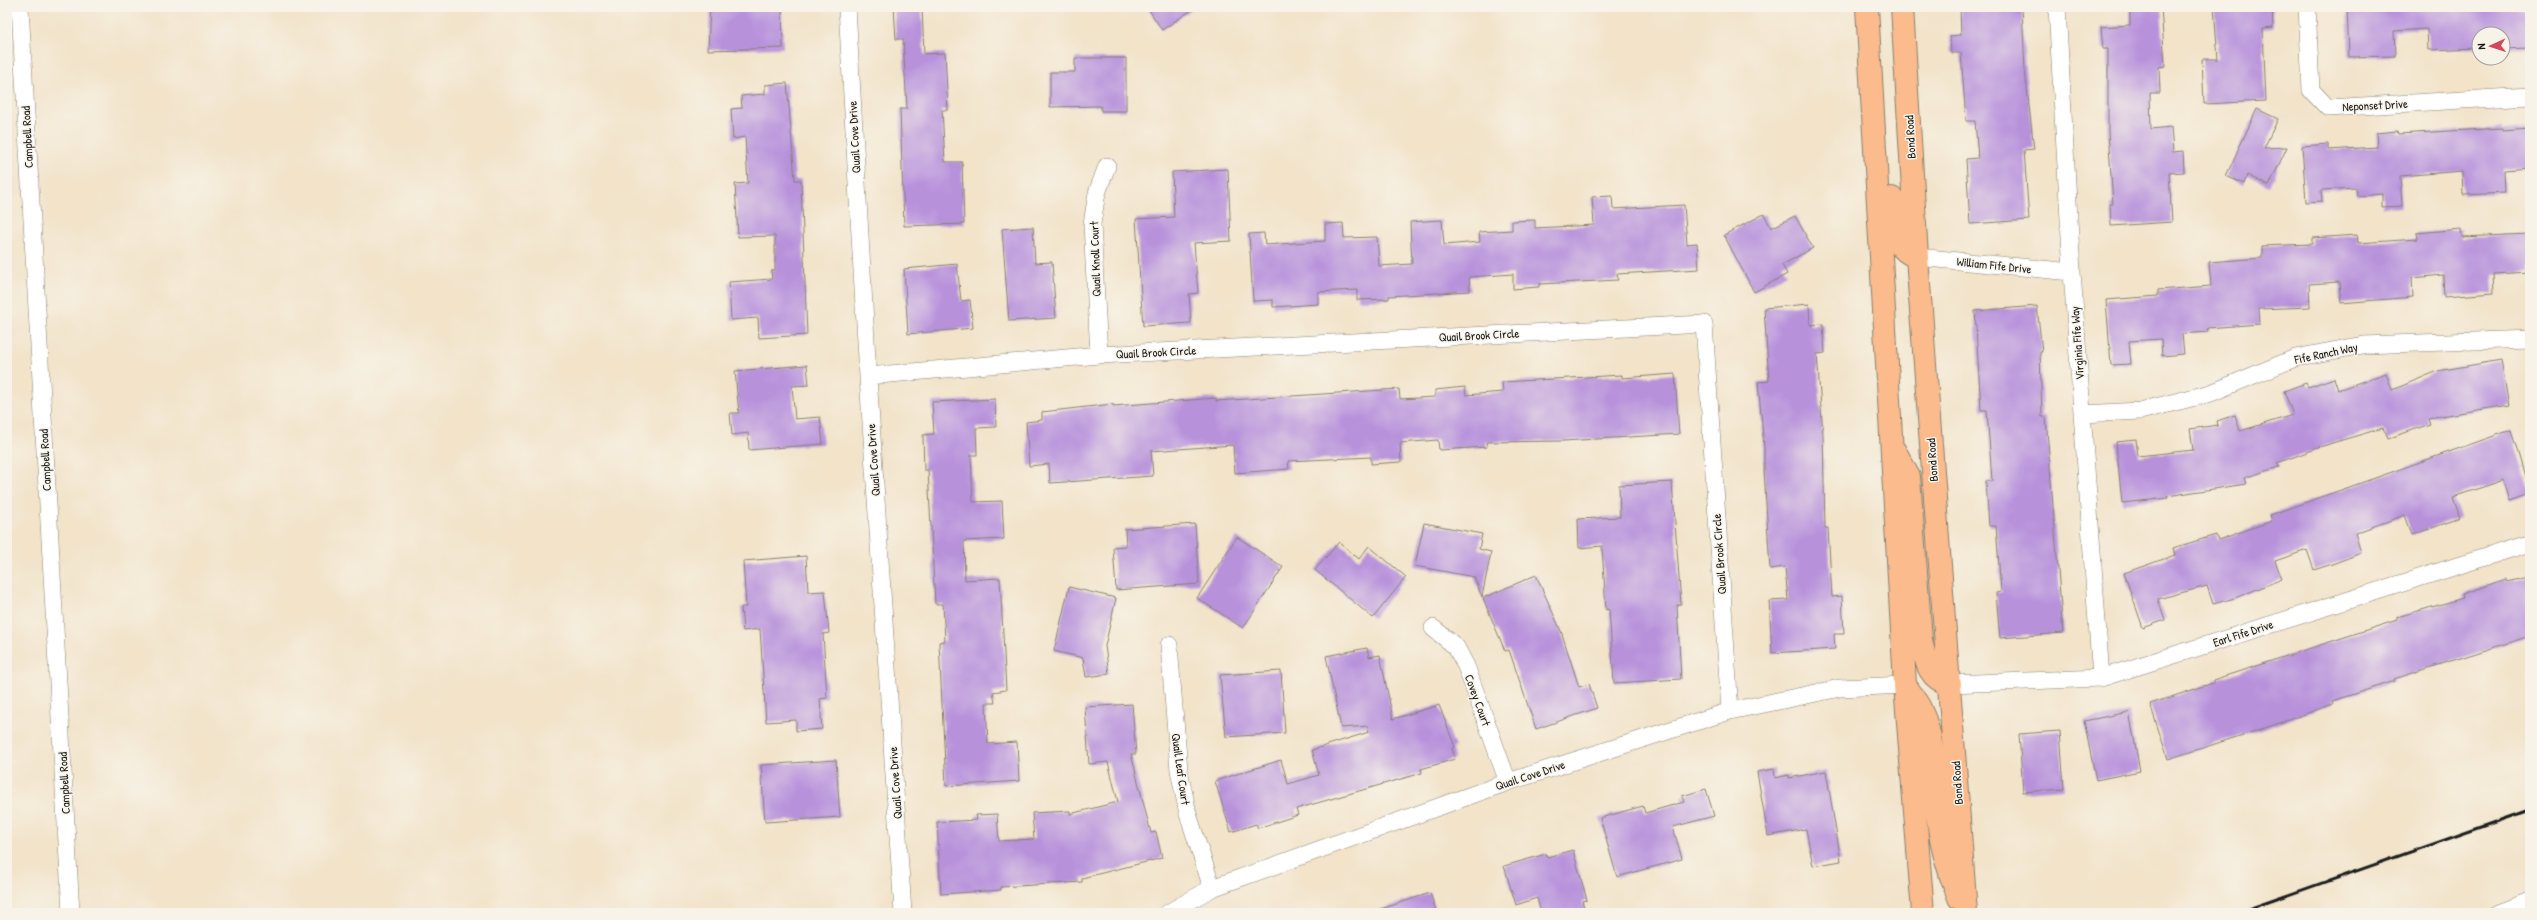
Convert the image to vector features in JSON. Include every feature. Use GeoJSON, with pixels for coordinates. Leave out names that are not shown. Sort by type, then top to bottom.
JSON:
{"type":"FeatureCollection","features":[{"type":"Feature","properties":{"kind":"main road"},"geometry":{"type":"LineString","coordinates":[[1867,7],[1906,685],[1922,913]]}},
{"type":"Feature","properties":{"kind":"main road","name":"Bond Road"},"geometry":{"type":"LineString","coordinates":[[1902,7],[1917,257],[1966,913]]}},
{"type":"Feature","properties":{"kind":"main road"},"geometry":{"type":"LineString","coordinates":[[1869,46],[1884,83],[1896,242],[1907,254],[1917,257]]}},
{"type":"Feature","properties":{"kind":"main road"},"geometry":{"type":"LineString","coordinates":[[1892,447],[1909,477],[1921,640],[1927,666],[1939,682],[1950,684]]}},
{"type":"Feature","properties":{"kind":"main road"},"geometry":{"type":"LineString","coordinates":[[1906,685],[1923,709],[1928,721],[1937,814],[1948,872],[1966,913]]}},
{"type":"Feature","properties":{"kind":"street","name":"Campbell Road"},"geometry":{"type":"LineString","coordinates":[[20,7],[71,913]]}},
{"type":"Feature","properties":{"kind":"street","name":"Quail Cove Drive"},"geometry":{"type":"LineString","coordinates":[[847,7],[868,376],[903,913]]}},
{"type":"Feature","properties":{"kind":"street","name":"Virginia Fife Way"},"geometry":{"type":"LineString","coordinates":[[2057,7],[2072,272],[2101,678]]}},
{"type":"Feature","properties":{"kind":"street","name":"Neponset Drive"},"geometry":{"type":"LineString","coordinates":[[2307,7],[2311,90],[2328,108],[2530,96]]}},
{"type":"Feature","properties":{"kind":"street","name":"Quail Knoll Court"},"geometry":{"type":"LineString","coordinates":[[1099,355],[1092,224],[1097,193],[1107,166]]}},
{"type":"Feature","properties":{"kind":"street","name":"William Fife Drive"},"geometry":{"type":"LineString","coordinates":[[1917,257],[2072,272]]}},
{"type":"Feature","properties":{"kind":"street","name":"Quail Brook Circle"},"geometry":{"type":"LineString","coordinates":[[868,376],[1099,355],[1704,324],[1730,711]]}},
{"type":"Feature","properties":{"kind":"street","name":"Fife Ranch Way"},"geometry":{"type":"LineString","coordinates":[[2082,414],[2147,409],[2211,393],[2295,358],[2363,346],[2530,339]]}},
{"type":"Feature","properties":{"kind":"street","name":"Earl Fife Drive"},"geometry":{"type":"LineString","coordinates":[[1950,684],[2101,678],[2530,543]]}},
{"type":"Feature","properties":{"kind":"street","name":"Covey Court"},"geometry":{"type":"LineString","coordinates":[[1433,628],[1456,647],[1466,666],[1508,782]]}},
{"type":"Feature","properties":{"kind":"street","name":"Quail Leaf Court"},"geometry":{"type":"LineString","coordinates":[[1169,645],[1179,770],[1188,814],[1212,888]]}},
{"type":"Feature","properties":{"kind":"street","name":"Quail Cove Drive"},"geometry":{"type":"LineString","coordinates":[[1168,913],[1212,888],[1508,782],[1730,711],[1840,688],[1906,685]]}},
{"type":"Feature","properties":{"kind":"street"},"geometry":{"type":"LineString","coordinates":[[2498,913],[2530,901]]}},
{"type":"Feature","properties":{"kind":"building"},"geometry":{"type":"Polygon","coordinates":[[[710,7],[782,7],[783,48],[708,50],[710,7]]]}},
{"type":"Feature","properties":{"kind":"building"},"geometry":{"type":"Polygon","coordinates":[[[894,7],[922,7],[924,54],[945,53],[948,110],[942,110],[945,162],[962,162],[964,224],[904,226],[900,109],[907,109],[903,39],[896,39],[894,7]]]}},
{"type":"Feature","properties":{"kind":"building"},"geometry":{"type":"Polygon","coordinates":[[[1147,7],[1196,7],[1162,30],[1147,7]]]}},
{"type":"Feature","properties":{"kind":"building"},"geometry":{"type":"Polygon","coordinates":[[[1960,7],[2022,7],[2025,71],[2034,149],[2024,150],[2029,220],[1970,224],[1966,159],[1978,158],[1975,121],[1966,121],[1961,53],[1951,53],[1950,36],[1961,35],[1960,7]]]}},
{"type":"Feature","properties":{"kind":"building"},"geometry":{"type":"Polygon","coordinates":[[[2130,7],[2161,7],[2165,66],[2159,67],[2160,93],[2150,93],[2151,129],[2171,127],[2173,152],[2183,151],[2184,172],[2169,173],[2172,222],[2111,226],[2110,204],[2113,204],[2108,132],[2108,49],[2103,49],[2101,27],[2130,25],[2130,7]]]}},
{"type":"Feature","properties":{"kind":"building"},"geometry":{"type":"Polygon","coordinates":[[[2214,7],[2272,7],[2273,28],[2263,29],[2266,101],[2204,104],[2202,59],[2218,59],[2214,7]]]}},
{"type":"Feature","properties":{"kind":"building"},"geometry":{"type":"Polygon","coordinates":[[[2347,7],[2530,7],[2530,48],[2511,49],[2511,26],[2471,26],[2471,48],[2428,50],[2427,29],[2394,31],[2395,56],[2349,57],[2347,7]]]}},
{"type":"Feature","properties":{"kind":"building"},"geometry":{"type":"Polygon","coordinates":[[[1075,58],[1126,58],[1126,111],[1101,111],[1101,106],[1050,107],[1050,72],[1075,72],[1075,58]]]}},
{"type":"Feature","properties":{"kind":"building"},"geometry":{"type":"Polygon","coordinates":[[[787,83],[795,180],[801,180],[807,335],[759,338],[758,318],[731,320],[729,282],[772,279],[771,271],[775,270],[775,236],[738,237],[735,184],[748,183],[745,137],[733,139],[731,109],[742,108],[741,96],[765,94],[765,85],[787,83]]]}},
{"type":"Feature","properties":{"kind":"building"},"geometry":{"type":"Polygon","coordinates":[[[2257,109],[2278,119],[2264,148],[2287,147],[2269,186],[2247,175],[2244,184],[2226,176],[2257,109]]]}},
{"type":"Feature","properties":{"kind":"building"},"geometry":{"type":"Polygon","coordinates":[[[2502,128],[2502,131],[2530,129],[2530,168],[2504,170],[2505,193],[2463,195],[2462,171],[2400,176],[2402,206],[2382,207],[2382,194],[2357,196],[2356,188],[2321,190],[2322,201],[2306,202],[2302,146],[2328,144],[2328,150],[2377,147],[2376,133],[2397,131],[2398,134],[2502,128]]]}},
{"type":"Feature","properties":{"kind":"building"},"geometry":{"type":"Polygon","coordinates":[[[1228,169],[1231,241],[1194,243],[1198,293],[1189,294],[1191,323],[1143,326],[1136,219],[1174,217],[1172,172],[1228,169]]]}},
{"type":"Feature","properties":{"kind":"building"},"geometry":{"type":"Polygon","coordinates":[[[1612,196],[1613,209],[1684,205],[1687,244],[1697,243],[1699,269],[1617,274],[1618,280],[1539,284],[1539,287],[1513,289],[1513,274],[1469,277],[1470,291],[1389,296],[1389,299],[1357,300],[1357,290],[1318,292],[1318,304],[1273,307],[1273,300],[1253,301],[1249,234],[1264,233],[1265,245],[1325,241],[1325,224],[1343,223],[1344,238],[1377,237],[1379,266],[1412,264],[1410,222],[1442,220],[1444,245],[1480,242],[1479,232],[1512,230],[1512,221],[1535,220],[1535,228],[1594,225],[1592,197],[1612,196]]]}},
{"type":"Feature","properties":{"kind":"building"},"geometry":{"type":"Polygon","coordinates":[[[1764,214],[1771,228],[1795,216],[1813,248],[1782,265],[1787,274],[1754,292],[1724,235],[1764,214]]]}},
{"type":"Feature","properties":{"kind":"building"},"geometry":{"type":"Polygon","coordinates":[[[1033,227],[1035,263],[1052,262],[1056,318],[1009,321],[1002,229],[1033,227]]]}},
{"type":"Feature","properties":{"kind":"building"},"geometry":{"type":"Polygon","coordinates":[[[2461,229],[2462,237],[2530,234],[2530,272],[2493,274],[2494,293],[2444,297],[2443,275],[2412,278],[2413,297],[2341,303],[2339,282],[2309,284],[2310,307],[2259,309],[2260,324],[2207,328],[2208,332],[2182,334],[2184,354],[2162,356],[2161,339],[2129,341],[2131,364],[2111,365],[2106,300],[2158,296],[2158,290],[2211,286],[2209,262],[2262,258],[2262,246],[2312,244],[2312,238],[2357,235],[2358,243],[2417,239],[2416,233],[2461,229]]]}},
{"type":"Feature","properties":{"kind":"building"},"geometry":{"type":"Polygon","coordinates":[[[957,264],[961,301],[970,300],[973,328],[908,334],[904,269],[957,264]]]}},
{"type":"Feature","properties":{"kind":"building"},"geometry":{"type":"Polygon","coordinates":[[[1809,304],[1810,325],[1823,324],[1825,353],[1817,354],[1823,435],[1825,528],[1828,528],[1832,597],[1842,596],[1844,634],[1834,634],[1835,649],[1772,653],[1769,601],[1788,600],[1785,567],[1770,569],[1764,447],[1758,382],[1769,381],[1764,308],[1809,304]]]}},
{"type":"Feature","properties":{"kind":"building"},"geometry":{"type":"Polygon","coordinates":[[[2037,306],[2042,352],[2040,352],[2042,417],[2046,417],[2063,633],[2000,638],[1996,593],[2001,592],[1996,526],[1989,526],[1986,481],[1992,481],[1987,410],[1981,410],[1975,311],[2037,306]]]}},
{"type":"Feature","properties":{"kind":"building"},"geometry":{"type":"Polygon","coordinates":[[[2501,360],[2509,405],[2428,418],[2430,424],[2387,439],[2383,428],[2332,443],[2277,463],[2279,467],[2244,478],[2246,484],[2167,496],[2168,498],[2122,503],[2116,442],[2136,440],[2138,456],[2193,450],[2190,429],[2218,425],[2217,421],[2235,415],[2240,431],[2293,415],[2284,391],[2306,383],[2308,387],[2334,378],[2338,390],[2386,373],[2392,390],[2438,371],[2501,360]]]}},
{"type":"Feature","properties":{"kind":"building"},"geometry":{"type":"Polygon","coordinates":[[[807,365],[809,385],[792,386],[795,419],[820,417],[823,444],[749,450],[748,433],[732,435],[730,413],[739,413],[735,371],[807,365]]]}},
{"type":"Feature","properties":{"kind":"building"},"geometry":{"type":"Polygon","coordinates":[[[1675,374],[1679,434],[1563,441],[1486,442],[1487,447],[1439,450],[1438,440],[1400,443],[1401,462],[1371,464],[1371,457],[1288,461],[1289,469],[1235,473],[1233,445],[1151,451],[1153,476],[1050,483],[1049,464],[1029,466],[1026,422],[1042,420],[1042,412],[1113,404],[1113,406],[1216,398],[1216,401],[1399,389],[1400,399],[1435,397],[1435,390],[1465,387],[1466,395],[1503,392],[1502,382],[1622,375],[1622,378],[1675,374]]]}},
{"type":"Feature","properties":{"kind":"building"},"geometry":{"type":"Polygon","coordinates":[[[995,399],[996,427],[976,428],[977,455],[971,455],[973,502],[1002,501],[1004,539],[964,541],[965,580],[1000,578],[1006,690],[993,692],[995,703],[986,703],[988,744],[1017,742],[1019,781],[946,786],[939,642],[945,641],[943,604],[935,604],[928,470],[924,470],[923,435],[934,434],[932,402],[995,399]]]}},
{"type":"Feature","properties":{"kind":"building"},"geometry":{"type":"Polygon","coordinates":[[[2511,430],[2530,493],[2510,500],[2504,480],[2453,497],[2460,518],[2412,535],[2405,515],[2355,533],[2361,553],[2314,570],[2307,550],[2275,561],[2282,579],[2235,598],[2213,604],[2207,586],[2158,599],[2165,620],[2143,628],[2124,573],[2175,555],[2173,548],[2216,535],[2218,540],[2272,521],[2270,515],[2511,430]]]}},
{"type":"Feature","properties":{"kind":"building"},"geometry":{"type":"Polygon","coordinates":[[[1672,482],[1681,604],[1677,605],[1681,679],[1614,683],[1609,609],[1606,610],[1602,546],[1579,548],[1578,519],[1620,517],[1619,485],[1672,482]]]}},
{"type":"Feature","properties":{"kind":"building"},"geometry":{"type":"Polygon","coordinates":[[[1424,523],[1482,534],[1479,549],[1491,552],[1482,597],[1474,577],[1415,566],[1424,523]]]}},
{"type":"Feature","properties":{"kind":"building"},"geometry":{"type":"Polygon","coordinates":[[[1195,524],[1199,584],[1116,590],[1113,547],[1126,546],[1125,529],[1195,524]]]}},
{"type":"Feature","properties":{"kind":"building"},"geometry":{"type":"Polygon","coordinates":[[[1237,537],[1283,567],[1243,628],[1197,598],[1237,537]]]}},
{"type":"Feature","properties":{"kind":"building"},"geometry":{"type":"Polygon","coordinates":[[[1339,542],[1359,559],[1369,546],[1406,577],[1373,618],[1315,570],[1339,542]]]}},
{"type":"Feature","properties":{"kind":"building"},"geometry":{"type":"Polygon","coordinates":[[[806,556],[808,592],[825,591],[829,633],[823,634],[827,698],[820,699],[822,729],[796,731],[796,720],[766,722],[760,629],[743,631],[741,607],[746,607],[743,561],[806,556]]]}},
{"type":"Feature","properties":{"kind":"building"},"geometry":{"type":"Polygon","coordinates":[[[1536,575],[1561,631],[1579,687],[1589,684],[1597,708],[1536,729],[1509,650],[1505,651],[1483,598],[1536,575]]]}},
{"type":"Feature","properties":{"kind":"building"},"geometry":{"type":"Polygon","coordinates":[[[2530,577],[2530,636],[2394,679],[2395,681],[2332,701],[2333,704],[2274,725],[2168,759],[2150,704],[2213,683],[2213,680],[2397,620],[2397,617],[2463,598],[2462,594],[2506,579],[2506,582],[2530,577]]]}},
{"type":"Feature","properties":{"kind":"building"},"geometry":{"type":"Polygon","coordinates":[[[1069,587],[1116,598],[1105,646],[1109,674],[1086,677],[1083,658],[1054,651],[1069,587]]]}},
{"type":"Feature","properties":{"kind":"building"},"geometry":{"type":"Polygon","coordinates":[[[1367,648],[1369,657],[1380,655],[1393,719],[1439,705],[1455,747],[1452,748],[1455,759],[1421,769],[1422,773],[1296,809],[1298,815],[1258,828],[1256,824],[1231,832],[1215,781],[1281,760],[1288,784],[1319,775],[1312,750],[1369,732],[1368,726],[1341,728],[1326,656],[1367,648]]]}},
{"type":"Feature","properties":{"kind":"building"},"geometry":{"type":"Polygon","coordinates":[[[1281,671],[1285,733],[1226,737],[1220,675],[1281,671]]]}},
{"type":"Feature","properties":{"kind":"building"},"geometry":{"type":"Polygon","coordinates":[[[1132,704],[1136,754],[1131,754],[1151,833],[1156,832],[1162,858],[1082,878],[1082,882],[1001,887],[1001,890],[941,894],[937,822],[977,820],[976,815],[997,814],[999,841],[1034,839],[1032,813],[1070,811],[1070,814],[1118,802],[1108,762],[1089,764],[1085,707],[1132,704]]]}},
{"type":"Feature","properties":{"kind":"building"},"geometry":{"type":"Polygon","coordinates":[[[2129,712],[2140,771],[2096,780],[2084,721],[2129,712]]]}},
{"type":"Feature","properties":{"kind":"building"},"geometry":{"type":"Polygon","coordinates":[[[2060,731],[2064,789],[2023,792],[2019,734],[2060,731]]]}},
{"type":"Feature","properties":{"kind":"building"},"geometry":{"type":"Polygon","coordinates":[[[836,760],[840,817],[765,822],[761,765],[836,760]]]}},
{"type":"Feature","properties":{"kind":"building"},"geometry":{"type":"Polygon","coordinates":[[[1774,769],[1775,778],[1789,775],[1789,778],[1826,771],[1841,861],[1813,866],[1806,829],[1768,836],[1757,772],[1774,769]]]}},
{"type":"Feature","properties":{"kind":"building"},"geometry":{"type":"Polygon","coordinates":[[[1706,789],[1714,816],[1673,827],[1682,859],[1617,877],[1600,818],[1643,806],[1645,813],[1684,802],[1682,796],[1706,789]]]}},
{"type":"Feature","properties":{"kind":"building"},"geometry":{"type":"Polygon","coordinates":[[[1573,850],[1587,900],[1582,901],[1586,913],[1541,913],[1537,898],[1516,905],[1504,866],[1546,854],[1547,857],[1573,850]]]}},
{"type":"Feature","properties":{"kind":"building"},"geometry":{"type":"Polygon","coordinates":[[[1430,893],[1437,913],[1379,913],[1378,910],[1430,893]]]}},
{"type":"Feature","properties":{"kind":"railway"},"geometry":{"type":"LineString","coordinates":[[2237,913],[2530,810]]}}]}
